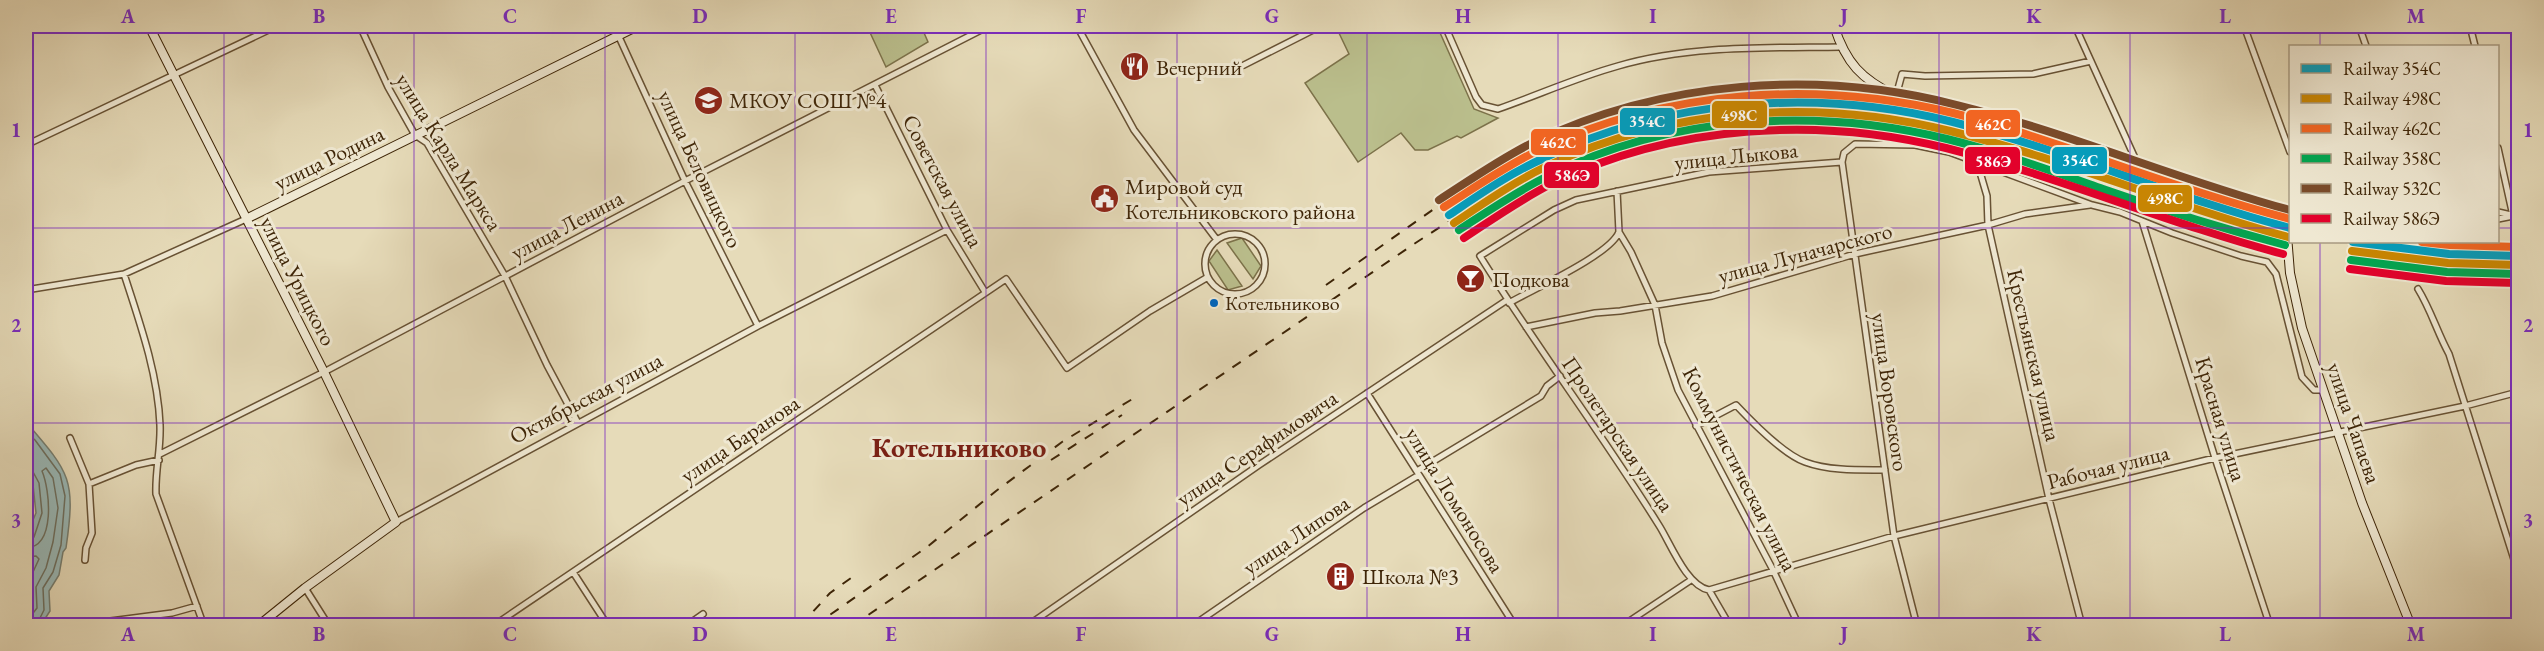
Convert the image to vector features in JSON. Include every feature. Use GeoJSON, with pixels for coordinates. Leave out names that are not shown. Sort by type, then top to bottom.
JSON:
{"type":"FeatureCollection","features":[{"type":"Feature","properties":{"kind":"street","name":"улица Урицкого"},"geometry":{"type":"LineString","coordinates":[[149,26],[324,372],[396,522]]}},
{"type":"Feature","properties":{"kind":"street"},"geometry":{"type":"LineString","coordinates":[[26,145],[277,26]]}},
{"type":"Feature","properties":{"kind":"street","name":"улица Карла Маркса"},"geometry":{"type":"LineString","coordinates":[[360,26],[388,87],[415,135],[427,143],[505,276],[547,366],[578,423]]}},
{"type":"Feature","properties":{"kind":"street","name":"улица Беловицкого"},"geometry":{"type":"LineString","coordinates":[[614,26],[685,182],[758,326]]}},
{"type":"Feature","properties":{"kind":"street","name":"улица Родина"},"geometry":{"type":"LineString","coordinates":[[26,290],[124,274],[246,219],[638,26]]}},
{"type":"Feature","properties":{"kind":"street","name":"улица Ленина"},"geometry":{"type":"LineString","coordinates":[[89,484],[159,457],[989,26]]}},
{"type":"Feature","properties":{"kind":"street"},"geometry":{"type":"LineString","coordinates":[[1077,26],[1134,130],[1217,240]]}},
{"type":"Feature","properties":{"kind":"street"},"geometry":{"type":"LineString","coordinates":[[1244,65],[1312,27],[1321,26]]}},
{"type":"Feature","properties":{"kind":"street"},"geometry":{"type":"LineString","coordinates":[[1445,26],[1476,97],[1482,105],[1498,109],[1619,66],[1673,55],[1745,49],[1841,47]]}},
{"type":"Feature","properties":{"kind":"street"},"geometry":{"type":"LineString","coordinates":[[1834,26],[1841,47],[1862,75],[1873,84],[1896,96],[2286,215]]}},
{"type":"Feature","properties":{"kind":"street"},"geometry":{"type":"LineString","coordinates":[[2075,26],[2134,156],[2134,168]]}},
{"type":"Feature","properties":{"kind":"street"},"geometry":{"type":"LineString","coordinates":[[2244,26],[2289,149]]}},
{"type":"Feature","properties":{"kind":"street"},"geometry":{"type":"LineString","coordinates":[[2359,26],[2366,45]]}},
{"type":"Feature","properties":{"kind":"street"},"geometry":{"type":"LineString","coordinates":[[2470,26],[2475,45]]}},
{"type":"Feature","properties":{"kind":"street"},"geometry":{"type":"LineString","coordinates":[[1896,96],[1902,74],[1925,76],[2033,74],[2091,61]]}},
{"type":"Feature","properties":{"kind":"street","name":"Советская улица"},"geometry":{"type":"LineString","coordinates":[[875,85],[947,230],[985,292]]}},
{"type":"Feature","properties":{"kind":"street"},"geometry":{"type":"LineString","coordinates":[[1842,162],[1844,153],[1855,144],[1915,145],[1950,152],[2091,205],[2120,212],[2241,256],[2267,262],[2276,274],[2302,377],[2314,390],[2323,390]]}},
{"type":"Feature","properties":{"kind":"street"},"geometry":{"type":"LineString","coordinates":[[2499,152],[2516,215]]}},
{"type":"Feature","properties":{"kind":"street","name":"улица Лыкова"},"geometry":{"type":"LineString","coordinates":[[1480,256],[1564,205],[1617,190],[1709,172],[1842,162]]}},
{"type":"Feature","properties":{"kind":"street","name":"улица Воровского"},"geometry":{"type":"LineString","coordinates":[[1842,162],[1894,536],[1917,626]]}},
{"type":"Feature","properties":{"kind":"street","name":"Крестьянская улица"},"geometry":{"type":"LineString","coordinates":[[1977,162],[1987,196],[1988,225],[2049,499],[2082,626]]}},
{"type":"Feature","properties":{"kind":"street","name":"Коммунистическая улица"},"geometry":{"type":"LineString","coordinates":[[1617,190],[1619,232],[1631,252],[1655,305],[1662,343],[1672,374],[1696,426],[1773,570],[1799,626]]}},
{"type":"Feature","properties":{"kind":"street","name":"улица Луначарского"},"geometry":{"type":"LineString","coordinates":[[1526,327],[1595,313],[1712,296],[1855,254],[1988,225],[2025,214],[2091,205]]}},
{"type":"Feature","properties":{"kind":"street"},"geometry":{"type":"LineString","coordinates":[[2499,212],[2516,215]]}},
{"type":"Feature","properties":{"kind":"street","name":"улица Чапаева"},"geometry":{"type":"LineString","coordinates":[[2286,215],[2294,291],[2302,328],[2362,503],[2411,626]]}},
{"type":"Feature","properties":{"kind":"street"},"geometry":{"type":"LineString","coordinates":[[2499,219],[2516,215]]}},
{"type":"Feature","properties":{"kind":"street","name":"Красная улица"},"geometry":{"type":"LineString","coordinates":[[2142,221],[2215,458],[2270,626]]}},
{"type":"Feature","properties":{"kind":"street","name":"Октябрьская улица"},"geometry":{"type":"LineString","coordinates":[[258,626],[305,588],[396,522],[758,326],[947,230]]}},
{"type":"Feature","properties":{"kind":"street","name":"улица Серафимовича"},"geometry":{"type":"LineString","coordinates":[[1027,626],[1367,393],[1508,302],[1566,273],[1610,244],[1619,232]]}},
{"type":"Feature","properties":{"kind":"street"},"geometry":{"type":"LineString","coordinates":[[1230,234],[1251,239],[1261,249],[1265,270],[1255,288],[1235,295],[1222,292],[1208,277],[1205,266],[1207,254],[1217,240],[1230,234]]}},
{"type":"Feature","properties":{"kind":"street","name":"Пролетарская улица"},"geometry":{"type":"LineString","coordinates":[[1480,256],[1508,302],[1660,527],[1692,580],[1700,588],[1709,590],[1730,626]]}},
{"type":"Feature","properties":{"kind":"street"},"geometry":{"type":"LineString","coordinates":[[124,274],[154,379],[160,424],[159,457],[155,476],[156,494],[204,626]]}},
{"type":"Feature","properties":{"kind":"street","name":"улица Баранова"},"geometry":{"type":"LineString","coordinates":[[493,626],[1006,279],[1067,368],[1150,311],[1208,277]]}},
{"type":"Feature","properties":{"kind":"street"},"geometry":{"type":"LineString","coordinates":[[2418,289],[2449,354],[2518,572]]}},
{"type":"Feature","properties":{"kind":"street","name":"улица Липова"},"geometry":{"type":"LineString","coordinates":[[1192,626],[1364,508],[1541,396],[1547,386],[1560,376]]}},
{"type":"Feature","properties":{"kind":"street","name":"Рабочая улица"},"geometry":{"type":"LineString","coordinates":[[1709,590],[1894,536],[2215,458],[2465,406],[2518,392]]}},
{"type":"Feature","properties":{"kind":"street","name":"улица Ломоносова"},"geometry":{"type":"LineString","coordinates":[[1367,393],[1515,626]]}},
{"type":"Feature","properties":{"kind":"street"},"geometry":{"type":"LineString","coordinates":[[1696,426],[1736,405],[1762,432],[1804,461],[1840,468],[1885,470]]}},
{"type":"Feature","properties":{"kind":"street"},"geometry":{"type":"LineString","coordinates":[[70,438],[89,484],[92,533],[86,548],[85,560]]}},
{"type":"Feature","properties":{"kind":"street"},"geometry":{"type":"LineString","coordinates":[[573,572],[608,626]]}},
{"type":"Feature","properties":{"kind":"street"},"geometry":{"type":"LineString","coordinates":[[1623,626],[1692,580]]}},
{"type":"Feature","properties":{"kind":"street"},"geometry":{"type":"LineString","coordinates":[[305,588],[329,626]]}},
{"type":"Feature","properties":{"kind":"street"},"geometry":{"type":"LineString","coordinates":[[72,626],[172,613],[197,606]]}},
{"type":"Feature","properties":{"kind":"street"},"geometry":{"type":"LineString","coordinates":[[686,626],[703,614]]}},
{"type":"Feature","properties":{"kind":"green space"},"geometry":{"type":"Polygon","coordinates":[[[867,26],[921,26],[928,42],[886,67],[867,26]]]}},
{"type":"Feature","properties":{"kind":"green space"},"geometry":{"type":"Polygon","coordinates":[[[1343,26],[1437,26],[1474,109],[1498,118],[1461,138],[1457,136],[1428,150],[1415,150],[1401,133],[1358,162],[1305,83],[1349,54],[1338,31],[1343,26]]]}},
{"type":"Feature","properties":{"kind":"green space"},"geometry":{"type":"Polygon","coordinates":[[[1242,238],[1261,266],[1253,279],[1227,243],[1242,238]]]}},
{"type":"Feature","properties":{"kind":"green space"},"geometry":{"type":"Polygon","coordinates":[[[1217,250],[1242,286],[1228,290],[1209,261],[1217,250]]]}},
{"type":"Feature","properties":{"kind":"water"},"geometry":{"type":"Polygon","coordinates":[[[26,422],[61,466],[69,491],[66,548],[63,552],[59,575],[49,591],[50,611],[41,625],[26,625],[26,547],[30,527],[36,513],[33,485],[26,469],[26,422]]]}},
{"type":"Feature","properties":{"kind":"railway"},"geometry":{"type":"LineString","coordinates":[[852,626],[1417,242],[1527,171],[1581,146],[1643,126],[1720,112],[1823,108],[1872,112],[1952,127],[2108,177]]}},
{"type":"Feature","properties":{"kind":"railway"},"geometry":{"type":"LineString","coordinates":[[1486,209],[1548,183],[1669,146],[1700,139],[1795,127]]}},
{"type":"Feature","properties":{"kind":"railway"},"geometry":{"type":"LineString","coordinates":[[1326,285],[1495,166]]}},
{"type":"Feature","properties":{"kind":"railway"},"geometry":{"type":"LineString","coordinates":[[814,626],[927,547],[996,491],[1062,442],[1134,398]]}},
{"type":"Feature","properties":{"kind":"railway"},"geometry":{"type":"LineString","coordinates":[[1051,460],[1122,415]]}},
{"type":"Feature","properties":{"kind":"railway"},"geometry":{"type":"LineString","coordinates":[[800,626],[830,593],[851,578]]}},
{"type":"Feature","properties":{"kind":"rail line","name":"532С"},"geometry":{"type":"LineString","coordinates":[[1439,200],[1532,143],[1582,122],[1634,105],[1687,94],[1741,87],[1796,85],[1850,87],[1904,94],[1957,105],[2041,129],[2207,185],[2289,210]]}},
{"type":"Feature","properties":{"kind":"rail line","name":"462С"},"geometry":{"type":"LineString","coordinates":[[1444,207],[1525,157],[1586,130],[1637,114],[1689,103],[1742,96],[1795,94],[1848,96],[1953,113],[2009,129],[2242,206],[2289,219]]}},
{"type":"Feature","properties":{"kind":"rail line","name":"354С"},"geometry":{"type":"LineString","coordinates":[[1449,215],[1518,171],[1590,139],[1640,123],[1692,112],[1744,105],[1797,103],[1850,105],[1902,111],[1953,122],[2289,228]]}},
{"type":"Feature","properties":{"kind":"rail line","name":"498С"},"geometry":{"type":"LineString","coordinates":[[1454,223],[1535,172],[1595,146],[1644,131],[1694,120],[1745,114],[1797,112],[1848,114],[1950,131],[2035,155],[2245,225],[2288,237]]}},
{"type":"Feature","properties":{"kind":"rail line","name":"358С"},"geometry":{"type":"LineString","coordinates":[[1459,230],[1548,176],[1595,156],[1643,140],[1693,129],[1744,123],[1795,121],[1847,123],[1897,129],[1967,144],[2194,219],[2285,245]]}},
{"type":"Feature","properties":{"kind":"rail line","name":"586Э"},"geometry":{"type":"LineString","coordinates":[[1464,238],[1541,189],[1599,164],[1647,149],[1696,138],[1746,132],[1797,130],[1847,132],[1897,138],[1946,148],[2283,254]]}},
{"type":"Feature","properties":{"kind":"rail line","name":"354С"},"geometry":{"type":"LineString","coordinates":[[2361,243],[2449,254],[2518,256]]}},
{"type":"Feature","properties":{"kind":"rail line","name":"462С"},"geometry":{"type":"LineString","coordinates":[[2431,243],[2518,247]]}},
{"type":"Feature","properties":{"kind":"rail line","name":"498С"},"geometry":{"type":"LineString","coordinates":[[2352,251],[2448,263],[2518,265]]}},
{"type":"Feature","properties":{"kind":"rail line","name":"358С"},"geometry":{"type":"LineString","coordinates":[[2351,260],[2447,272],[2517,274]]}},
{"type":"Feature","properties":{"kind":"rail line","name":"586Э"},"geometry":{"type":"LineString","coordinates":[[2350,269],[2446,281],[2517,283]]}},
{"type":"Feature","properties":{"kind":"place","name":"Вечерний"},"geometry":{"type":"Point","coordinates":[1135,67]}},
{"type":"Feature","properties":{"kind":"place","name":"МКОУ СОШ №4"},"geometry":{"type":"Point","coordinates":[708,100]}},
{"type":"Feature","properties":{"kind":"place","name":"Мировой суд Котельниковского района"},"geometry":{"type":"Point","coordinates":[1104,199]}},
{"type":"Feature","properties":{"kind":"place","name":"Подкова"},"geometry":{"type":"Point","coordinates":[1471,279]}},
{"type":"Feature","properties":{"kind":"place","name":"Котельниково"},"geometry":{"type":"Point","coordinates":[1214,303]}},
{"type":"Feature","properties":{"kind":"place","name":"Школа №3"},"geometry":{"type":"Point","coordinates":[1341,576]}},
{"type":"Feature","properties":{"kind":"district","name":"Котельниково"},"geometry":{"type":"Point","coordinates":[959,447]}}]}
